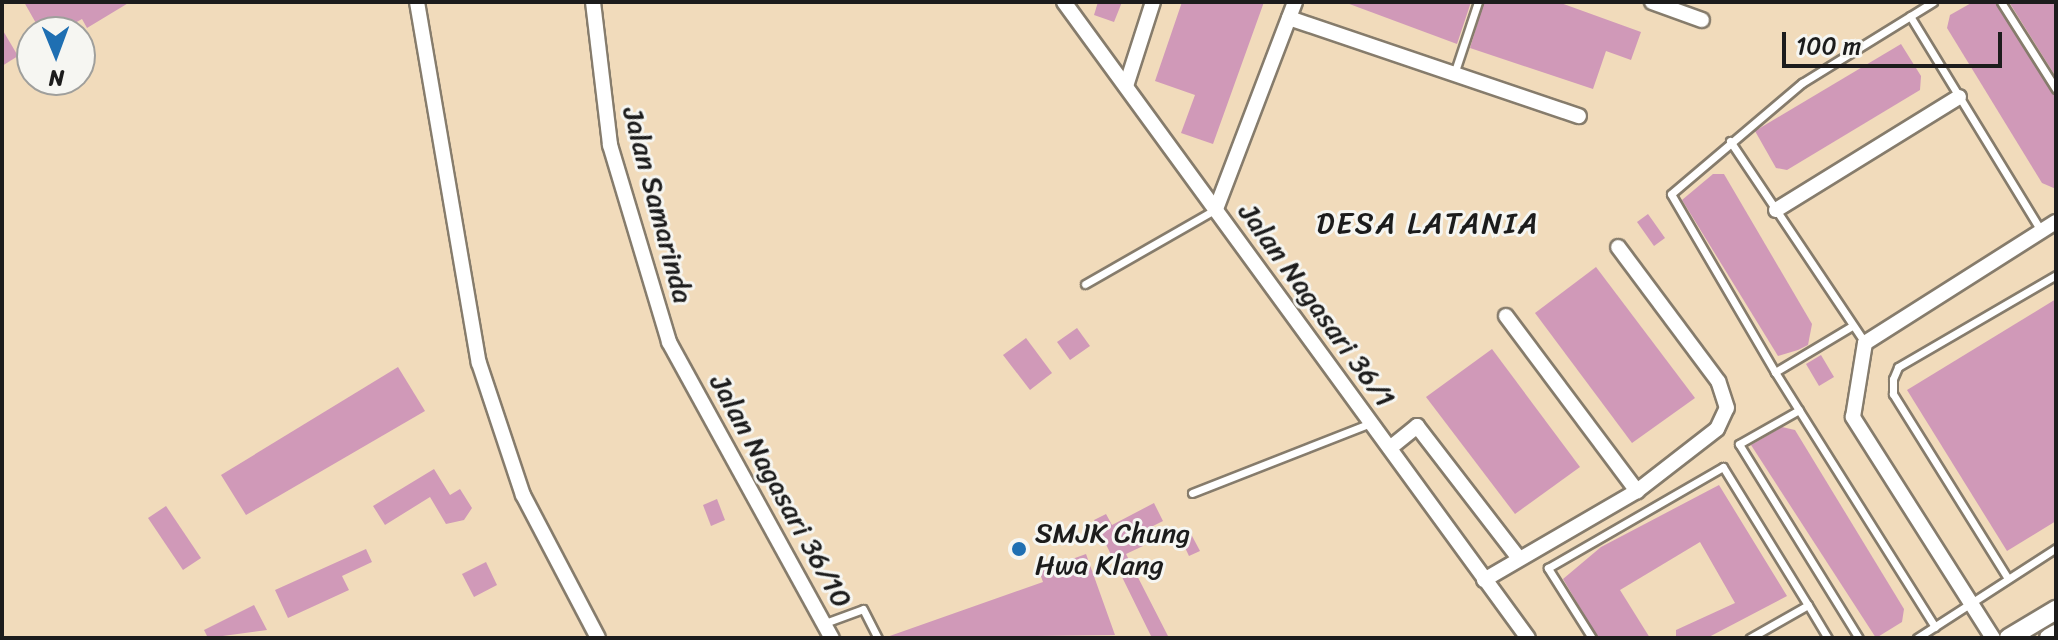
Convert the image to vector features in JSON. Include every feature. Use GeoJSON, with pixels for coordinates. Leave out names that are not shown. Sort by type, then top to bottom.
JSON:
{"type":"FeatureCollection","features":[{"type":"Feature","properties":{"kind":"street"},"geometry":{"type":"LineString","coordinates":[[417,2],[479,363],[523,495],[598,638]]}},
{"type":"Feature","properties":{"kind":"street","name":"Jalan Samarinda"},"geometry":{"type":"LineString","coordinates":[[593,2],[617,171],[685,369]]}},
{"type":"Feature","properties":{"kind":"street","name":"Jalan Nagasari 36/1"},"geometry":{"type":"LineString","coordinates":[[1064,2],[1528,638]]}},
{"type":"Feature","properties":{"kind":"street"},"geometry":{"type":"LineString","coordinates":[[1126,86],[1153,2]]}},
{"type":"Feature","properties":{"kind":"street"},"geometry":{"type":"LineString","coordinates":[[1652,2],[1702,20]]}},
{"type":"Feature","properties":{"kind":"street"},"geometry":{"type":"LineString","coordinates":[[1216,209],[1292,6],[1454,74],[1579,116]]}},
{"type":"Feature","properties":{"kind":"street"},"geometry":{"type":"LineString","coordinates":[[1776,210],[1959,97]]}},
{"type":"Feature","properties":{"kind":"street"},"geometry":{"type":"LineString","coordinates":[[1993,638],[1853,417],[1865,343],[2056,222]]}},
{"type":"Feature","properties":{"kind":"street"},"geometry":{"type":"LineString","coordinates":[[1484,580],[1518,557],[1637,491],[1717,429],[1727,408],[1718,381],[1618,247]]}},
{"type":"Feature","properties":{"kind":"street"},"geometry":{"type":"LineString","coordinates":[[1506,316],[1637,491]]}},
{"type":"Feature","properties":{"kind":"street","name":"Jalan Nagasari 36/10"},"geometry":{"type":"LineString","coordinates":[[685,369],[832,638]]}},
{"type":"Feature","properties":{"kind":"street"},"geometry":{"type":"LineString","coordinates":[[1390,448],[1417,426],[1518,557]]}},
{"type":"Feature","properties":{"kind":"street"},"geometry":{"type":"LineString","coordinates":[[2009,638],[2056,610]]}},
{"type":"Feature","properties":{"kind":"street"},"geometry":{"type":"LineString","coordinates":[[2049,638],[2056,634]]}},
{"type":"Feature","properties":{"kind":"lane"},"geometry":{"type":"LineString","coordinates":[[1454,74],[1478,2]]}},
{"type":"Feature","properties":{"kind":"lane"},"geometry":{"type":"LineString","coordinates":[[1933,2],[1802,83],[1671,194],[1775,372],[1935,627]]}},
{"type":"Feature","properties":{"kind":"lane"},"geometry":{"type":"LineString","coordinates":[[2001,2],[2056,89]]}},
{"type":"Feature","properties":{"kind":"lane"},"geometry":{"type":"LineString","coordinates":[[1910,16],[2041,231]]}},
{"type":"Feature","properties":{"kind":"lane"},"geometry":{"type":"LineString","coordinates":[[1730,141],[1865,343]]}},
{"type":"Feature","properties":{"kind":"lane"},"geometry":{"type":"LineString","coordinates":[[1085,284],[1216,209]]}},
{"type":"Feature","properties":{"kind":"lane"},"geometry":{"type":"LineString","coordinates":[[2007,577],[1893,394],[1893,379],[1898,367],[2056,275]]}},
{"type":"Feature","properties":{"kind":"lane"},"geometry":{"type":"LineString","coordinates":[[1775,372],[1852,326]]}},
{"type":"Feature","properties":{"kind":"lane"},"geometry":{"type":"LineString","coordinates":[[1799,410],[1739,444],[1859,638]]}},
{"type":"Feature","properties":{"kind":"lane"},"geometry":{"type":"LineString","coordinates":[[1192,493],[1371,423]]}},
{"type":"Feature","properties":{"kind":"lane"},"geometry":{"type":"LineString","coordinates":[[1592,638],[1548,568],[1723,467],[1828,638]]}},
{"type":"Feature","properties":{"kind":"lane"},"geometry":{"type":"LineString","coordinates":[[1917,638],[2056,548]]}},
{"type":"Feature","properties":{"kind":"lane"},"geometry":{"type":"LineString","coordinates":[[1750,638],[1808,605]]}},
{"type":"Feature","properties":{"kind":"lane"},"geometry":{"type":"LineString","coordinates":[[823,623],[863,609],[878,638]]}},
{"type":"Feature","properties":{"kind":"building"},"geometry":{"type":"Polygon","coordinates":[[[24,2],[130,2],[96,23],[96,16],[32,16],[24,2]]]}},
{"type":"Feature","properties":{"kind":"building"},"geometry":{"type":"Polygon","coordinates":[[[1098,2],[1122,2],[1114,22],[1094,15],[1098,2]]]}},
{"type":"Feature","properties":{"kind":"building"},"geometry":{"type":"Polygon","coordinates":[[[1182,2],[1264,2],[1213,144],[1181,133],[1195,95],[1155,81],[1182,2]]]}},
{"type":"Feature","properties":{"kind":"building"},"geometry":{"type":"Polygon","coordinates":[[[1344,2],[1471,2],[1457,44],[1344,2]]]}},
{"type":"Feature","properties":{"kind":"building"},"geometry":{"type":"Polygon","coordinates":[[[1484,2],[1558,2],[1641,32],[1631,60],[1606,51],[1593,89],[1470,48],[1484,2]]]}},
{"type":"Feature","properties":{"kind":"building"},"geometry":{"type":"Polygon","coordinates":[[[1973,2],[1995,2],[2056,95],[2056,189],[2042,183],[1947,28],[1950,15],[1973,2]]]}},
{"type":"Feature","properties":{"kind":"building"},"geometry":{"type":"Polygon","coordinates":[[[2009,2],[2056,2],[2056,77],[2009,2]]]}},
{"type":"Feature","properties":{"kind":"building"},"geometry":{"type":"Polygon","coordinates":[[[2,29],[16,57],[2,66],[2,29]]]}},
{"type":"Feature","properties":{"kind":"building"},"geometry":{"type":"Polygon","coordinates":[[[1901,44],[1921,76],[1920,90],[1787,170],[1776,168],[1755,131],[1901,44]]]}},
{"type":"Feature","properties":{"kind":"building"},"geometry":{"type":"Polygon","coordinates":[[[1713,174],[1724,174],[1812,324],[1808,345],[1778,356],[1682,200],[1713,174]]]}},
{"type":"Feature","properties":{"kind":"building"},"geometry":{"type":"Polygon","coordinates":[[[1648,214],[1665,238],[1654,246],[1637,222],[1648,214]]]}},
{"type":"Feature","properties":{"kind":"building"},"geometry":{"type":"Polygon","coordinates":[[[1596,267],[1695,398],[1632,443],[1535,313],[1596,267]]]}},
{"type":"Feature","properties":{"kind":"building"},"geometry":{"type":"Polygon","coordinates":[[[2056,299],[2056,521],[2007,551],[1907,390],[2056,299]]]}},
{"type":"Feature","properties":{"kind":"building"},"geometry":{"type":"Polygon","coordinates":[[[1077,328],[1090,346],[1070,360],[1057,342],[1077,328]]]}},
{"type":"Feature","properties":{"kind":"building"},"geometry":{"type":"Polygon","coordinates":[[[1026,338],[1052,373],[1030,390],[1003,355],[1026,338]]]}},
{"type":"Feature","properties":{"kind":"building"},"geometry":{"type":"Polygon","coordinates":[[[1492,349],[1580,467],[1515,514],[1426,397],[1492,349]]]}},
{"type":"Feature","properties":{"kind":"building"},"geometry":{"type":"Polygon","coordinates":[[[1821,355],[1834,377],[1819,386],[1806,364],[1821,355]]]}},
{"type":"Feature","properties":{"kind":"building"},"geometry":{"type":"Polygon","coordinates":[[[398,367],[425,411],[246,515],[221,475],[398,367]]]}},
{"type":"Feature","properties":{"kind":"building"},"geometry":{"type":"Polygon","coordinates":[[[1782,427],[1795,430],[1904,609],[1902,622],[1876,638],[1751,445],[1782,427]]]}},
{"type":"Feature","properties":{"kind":"building"},"geometry":{"type":"Polygon","coordinates":[[[434,469],[450,495],[460,489],[472,508],[464,520],[446,524],[430,497],[385,525],[373,506],[434,469]]]}},
{"type":"Feature","properties":{"kind":"building"},"geometry":{"type":"Polygon","coordinates":[[[1719,485],[1787,596],[1707,638],[1676,638],[1676,630],[1735,603],[1700,542],[1620,590],[1650,638],[1598,638],[1563,579],[1601,547],[1719,485]]]}},
{"type":"Feature","properties":{"kind":"building"},"geometry":{"type":"Polygon","coordinates":[[[717,499],[725,520],[711,526],[703,505],[717,499]]]}},
{"type":"Feature","properties":{"kind":"building"},"geometry":{"type":"Polygon","coordinates":[[[1154,503],[1163,521],[1137,534],[1143,546],[1126,554],[1169,638],[1152,638],[1094,520],[1106,514],[1112,525],[1154,503]]]}},
{"type":"Feature","properties":{"kind":"building"},"geometry":{"type":"Polygon","coordinates":[[[166,506],[201,558],[183,570],[148,518],[166,506]]]}},
{"type":"Feature","properties":{"kind":"building"},"geometry":{"type":"Polygon","coordinates":[[[1191,534],[1200,551],[1189,556],[1181,539],[1191,534]]]}},
{"type":"Feature","properties":{"kind":"building"},"geometry":{"type":"Polygon","coordinates":[[[366,549],[372,562],[342,576],[349,590],[288,618],[275,590],[366,549]]]}},
{"type":"Feature","properties":{"kind":"building"},"geometry":{"type":"Polygon","coordinates":[[[1086,554],[1115,635],[884,638],[1043,582],[1039,571],[1086,554]]]}},
{"type":"Feature","properties":{"kind":"building"},"geometry":{"type":"Polygon","coordinates":[[[486,562],[497,585],[474,597],[462,574],[486,562]]]}},
{"type":"Feature","properties":{"kind":"building"},"geometry":{"type":"Polygon","coordinates":[[[254,605],[267,630],[208,638],[204,630],[254,605]]]}},
{"type":"Feature","properties":{"kind":"place","name":"SMJK Chung Hwa Klang"},"geometry":{"type":"Point","coordinates":[1019,549]}},
{"type":"Feature","properties":{"kind":"district","name":"DESA LATANIA"},"geometry":{"type":"Point","coordinates":[1428,223]}}]}
